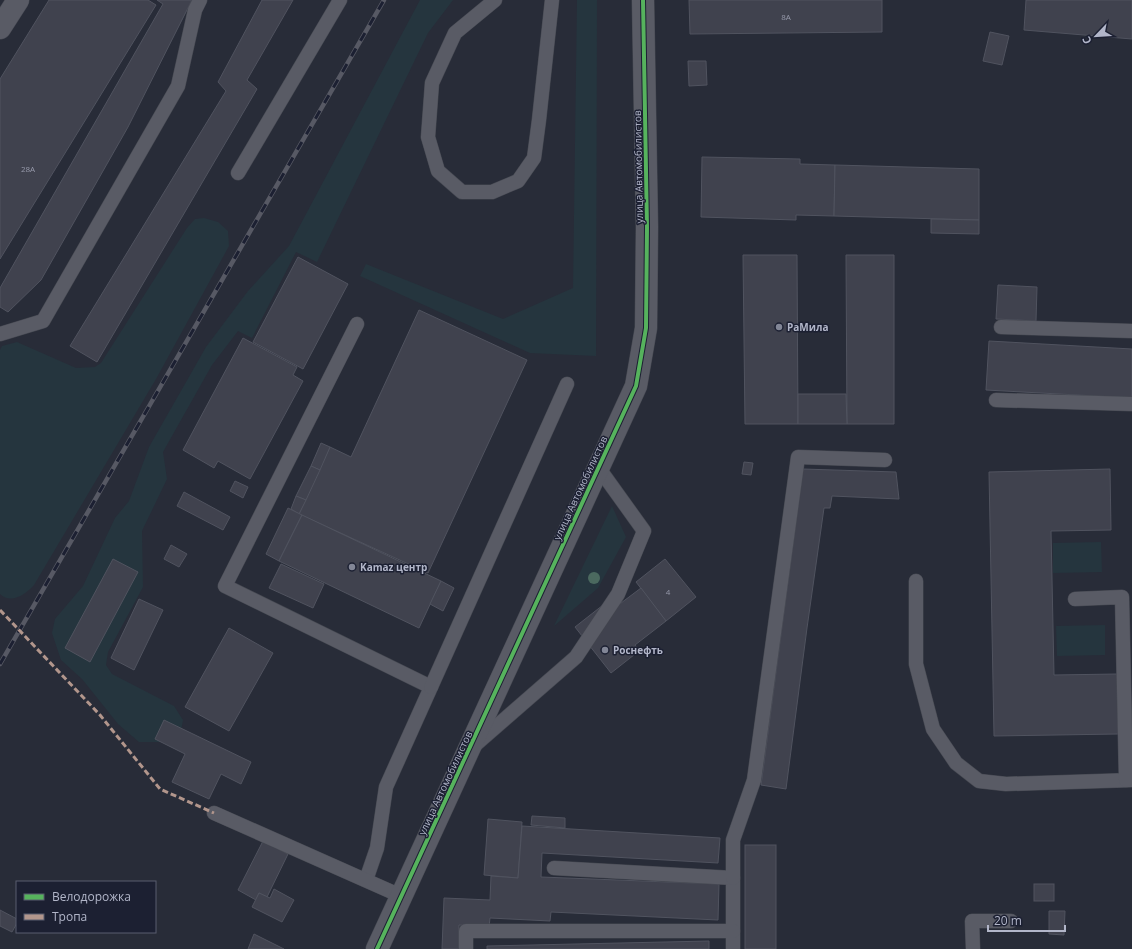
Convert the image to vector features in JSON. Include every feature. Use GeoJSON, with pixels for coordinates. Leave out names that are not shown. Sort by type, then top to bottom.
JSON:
{"type":"FeatureCollection","features":[{"type":"Feature","properties":{"kind":"street"},"geometry":{"type":"LineString","coordinates":[[0,28],[18,0]]}},
{"type":"Feature","properties":{"kind":"street","name":"улица Автомобилистов"},"geometry":{"type":"LineString","coordinates":[[377,949],[636,386],[646,328],[647,227],[643,0]]}},
{"type":"Feature","properties":{"kind":"lane"},"geometry":{"type":"LineString","coordinates":[[0,334],[43,321],[178,86],[195,10],[200,0]]}},
{"type":"Feature","properties":{"kind":"lane"},"geometry":{"type":"LineString","coordinates":[[238,173],[340,0]]}},
{"type":"Feature","properties":{"kind":"lane"},"geometry":{"type":"LineString","coordinates":[[495,0],[456,33],[432,83],[428,138],[438,171],[462,192],[492,192],[518,181],[534,158],[552,0]]}},
{"type":"Feature","properties":{"kind":"lane"},"geometry":{"type":"LineString","coordinates":[[357,324],[225,586],[431,687]]}},
{"type":"Feature","properties":{"kind":"lane"},"geometry":{"type":"LineString","coordinates":[[1001,327],[1132,331]]}},
{"type":"Feature","properties":{"kind":"lane"},"geometry":{"type":"LineString","coordinates":[[366,880],[377,848],[386,788],[567,384]]}},
{"type":"Feature","properties":{"kind":"lane"},"geometry":{"type":"LineString","coordinates":[[996,400],[1132,404]]}},
{"type":"Feature","properties":{"kind":"lane"},"geometry":{"type":"LineString","coordinates":[[733,949],[733,840],[754,780],[798,457],[885,460]]}},
{"type":"Feature","properties":{"kind":"lane"},"geometry":{"type":"LineString","coordinates":[[468,750],[576,657],[618,594],[644,531],[598,467]]}},
{"type":"Feature","properties":{"kind":"lane"},"geometry":{"type":"LineString","coordinates":[[916,580],[916,664],[933,729],[956,763],[979,781],[1006,784],[1129,780],[1122,597],[1075,599]]}},
{"type":"Feature","properties":{"kind":"lane"},"geometry":{"type":"LineString","coordinates":[[214,813],[401,896]]}},
{"type":"Feature","properties":{"kind":"lane"},"geometry":{"type":"LineString","coordinates":[[554,868],[733,878]]}},
{"type":"Feature","properties":{"kind":"lane"},"geometry":{"type":"LineString","coordinates":[[973,949],[972,921],[1011,921]]}},
{"type":"Feature","properties":{"kind":"lane"},"geometry":{"type":"LineString","coordinates":[[466,949],[466,931],[733,931]]}},
{"type":"Feature","properties":{"kind":"shaded area"},"geometry":{"type":"Polygon","coordinates":[[[420,0],[453,0],[428,33],[317,262],[296,252],[252,338],[238,331],[212,365],[163,452],[167,479],[142,531],[143,587],[108,652],[106,665],[112,674],[174,706],[183,720],[181,731],[167,742],[139,742],[118,724],[82,679],[61,660],[52,633],[55,619],[83,586],[115,518],[129,501],[149,447],[206,347],[248,291],[289,246],[420,0]]]}},
{"type":"Feature","properties":{"kind":"shaded area"},"geometry":{"type":"Polygon","coordinates":[[[577,0],[597,0],[596,356],[530,353],[360,276],[366,264],[503,319],[573,288],[577,0]]]}},
{"type":"Feature","properties":{"kind":"shaded area"},"geometry":{"type":"Polygon","coordinates":[[[204,218],[218,222],[228,231],[229,246],[156,379],[34,585],[23,595],[18,597],[4,597],[0,594],[0,350],[2,346],[17,342],[76,368],[95,367],[101,363],[187,228],[195,219],[204,218]]]}},
{"type":"Feature","properties":{"kind":"shaded area"},"geometry":{"type":"Polygon","coordinates":[[[612,506],[626,537],[598,588],[554,626],[612,506]]]}},
{"type":"Feature","properties":{"kind":"shaded area"},"geometry":{"type":"Polygon","coordinates":[[[1101,542],[1102,572],[1053,573],[1053,543],[1101,542]]]}},
{"type":"Feature","properties":{"kind":"shaded area"},"geometry":{"type":"Polygon","coordinates":[[[1105,625],[1105,655],[1057,656],[1056,626],[1105,625]]]}},
{"type":"Feature","properties":{"kind":"building"},"geometry":{"type":"Polygon","coordinates":[[[49,0],[148,0],[156,5],[0,259],[0,79],[49,0]]]}},
{"type":"Feature","properties":{"kind":"building"},"geometry":{"type":"Polygon","coordinates":[[[157,0],[192,0],[128,127],[41,280],[8,312],[0,307],[0,288],[163,4],[157,0]]]}},
{"type":"Feature","properties":{"kind":"building"},"geometry":{"type":"Polygon","coordinates":[[[262,0],[293,0],[247,80],[257,89],[97,362],[70,346],[226,91],[218,82],[262,0]]]}},
{"type":"Feature","properties":{"kind":"building"},"geometry":{"type":"Polygon","coordinates":[[[689,0],[882,0],[882,32],[690,34],[689,0]]]}},
{"type":"Feature","properties":{"kind":"building"},"geometry":{"type":"Polygon","coordinates":[[[1026,0],[1132,0],[1132,39],[1024,30],[1026,0]]]}},
{"type":"Feature","properties":{"kind":"building"},"geometry":{"type":"Polygon","coordinates":[[[990,32],[1009,36],[1002,65],[983,61],[990,32]]]}},
{"type":"Feature","properties":{"kind":"building"},"geometry":{"type":"Polygon","coordinates":[[[688,61],[706,61],[707,85],[689,86],[688,61]]]}},
{"type":"Feature","properties":{"kind":"building"},"geometry":{"type":"Polygon","coordinates":[[[702,157],[800,159],[800,164],[835,165],[834,216],[796,215],[796,220],[701,217],[702,157]]]}},
{"type":"Feature","properties":{"kind":"building"},"geometry":{"type":"Polygon","coordinates":[[[835,165],[979,169],[979,220],[834,216],[835,165]]]}},
{"type":"Feature","properties":{"kind":"building"},"geometry":{"type":"Polygon","coordinates":[[[931,219],[979,220],[979,234],[931,233],[931,219]]]}},
{"type":"Feature","properties":{"kind":"building"},"geometry":{"type":"Polygon","coordinates":[[[743,255],[797,255],[798,424],[745,424],[743,255]]]}},
{"type":"Feature","properties":{"kind":"building"},"geometry":{"type":"Polygon","coordinates":[[[846,255],[894,255],[894,424],[847,424],[846,255]]]}},
{"type":"Feature","properties":{"kind":"building"},"geometry":{"type":"Polygon","coordinates":[[[298,257],[348,284],[303,369],[253,342],[298,257]]]}},
{"type":"Feature","properties":{"kind":"building"},"geometry":{"type":"Polygon","coordinates":[[[998,285],[1037,287],[1036,321],[996,319],[998,285]]]}},
{"type":"Feature","properties":{"kind":"building"},"geometry":{"type":"Polygon","coordinates":[[[419,310],[527,360],[428,573],[299,514],[330,447],[351,457],[419,310]]]}},
{"type":"Feature","properties":{"kind":"building"},"geometry":{"type":"Polygon","coordinates":[[[243,338],[297,367],[293,375],[303,381],[250,479],[218,461],[214,468],[183,450],[243,338]]]}},
{"type":"Feature","properties":{"kind":"building"},"geometry":{"type":"Polygon","coordinates":[[[989,341],[1132,349],[1132,398],[986,390],[989,341]]]}},
{"type":"Feature","properties":{"kind":"building"},"geometry":{"type":"Polygon","coordinates":[[[798,394],[846,394],[847,424],[798,424],[798,394]]]}},
{"type":"Feature","properties":{"kind":"building"},"geometry":{"type":"Polygon","coordinates":[[[321,443],[330,447],[320,470],[311,466],[321,443]]]}},
{"type":"Feature","properties":{"kind":"building"},"geometry":{"type":"Polygon","coordinates":[[[744,462],[753,463],[751,475],[742,474],[744,462]]]}},
{"type":"Feature","properties":{"kind":"building"},"geometry":{"type":"Polygon","coordinates":[[[311,466],[320,470],[306,500],[296,496],[311,466]]]}},
{"type":"Feature","properties":{"kind":"building"},"geometry":{"type":"Polygon","coordinates":[[[803,469],[896,472],[899,499],[832,496],[830,508],[824,508],[786,789],[761,785],[803,469]]]}},
{"type":"Feature","properties":{"kind":"building"},"geometry":{"type":"Polygon","coordinates":[[[1110,469],[1111,530],[1051,531],[1054,675],[1117,674],[1118,734],[994,736],[989,472],[1110,469]]]}},
{"type":"Feature","properties":{"kind":"building"},"geometry":{"type":"Polygon","coordinates":[[[235,481],[248,487],[243,498],[230,491],[235,481]]]}},
{"type":"Feature","properties":{"kind":"building"},"geometry":{"type":"Polygon","coordinates":[[[184,492],[230,517],[223,530],[177,506],[184,492]]]}},
{"type":"Feature","properties":{"kind":"building"},"geometry":{"type":"Polygon","coordinates":[[[296,496],[306,500],[299,514],[291,509],[296,496]]]}},
{"type":"Feature","properties":{"kind":"building"},"geometry":{"type":"Polygon","coordinates":[[[288,508],[302,515],[279,561],[266,554],[288,508]]]}},
{"type":"Feature","properties":{"kind":"building","name":"Kamaz центр"},"geometry":{"type":"Polygon","coordinates":[[[302,515],[441,581],[419,628],[279,561],[302,515]]]}},
{"type":"Feature","properties":{"kind":"building"},"geometry":{"type":"Polygon","coordinates":[[[171,545],[187,554],[179,567],[164,559],[171,545]]]}},
{"type":"Feature","properties":{"kind":"building"},"geometry":{"type":"Polygon","coordinates":[[[113,559],[138,572],[90,662],[65,648],[113,559]]]}},
{"type":"Feature","properties":{"kind":"building"},"geometry":{"type":"Polygon","coordinates":[[[665,559],[696,597],[666,621],[636,582],[665,559]]]}},
{"type":"Feature","properties":{"kind":"building"},"geometry":{"type":"Polygon","coordinates":[[[281,564],[324,584],[313,608],[269,588],[281,564]]]}},
{"type":"Feature","properties":{"kind":"building"},"geometry":{"type":"Polygon","coordinates":[[[441,581],[454,588],[443,611],[430,604],[441,581]]]}},
{"type":"Feature","properties":{"kind":"building"},"geometry":{"type":"Polygon","coordinates":[[[641,588],[666,621],[635,645],[639,651],[611,673],[575,627],[603,605],[609,612],[641,588]]]}},
{"type":"Feature","properties":{"kind":"building"},"geometry":{"type":"Polygon","coordinates":[[[139,599],[163,610],[134,670],[111,658],[139,599]]]}},
{"type":"Feature","properties":{"kind":"building"},"geometry":{"type":"Polygon","coordinates":[[[229,628],[273,653],[229,731],[185,707],[229,628]]]}},
{"type":"Feature","properties":{"kind":"building"},"geometry":{"type":"Polygon","coordinates":[[[164,720],[251,762],[241,784],[221,774],[209,799],[172,782],[185,754],[155,739],[164,720]]]}},
{"type":"Feature","properties":{"kind":"building"},"geometry":{"type":"Polygon","coordinates":[[[532,816],[565,818],[565,828],[531,825],[532,816]]]}},
{"type":"Feature","properties":{"kind":"building"},"geometry":{"type":"Polygon","coordinates":[[[488,819],[522,822],[518,878],[484,875],[488,819]]]}},
{"type":"Feature","properties":{"kind":"building"},"geometry":{"type":"Polygon","coordinates":[[[522,826],[720,838],[718,863],[542,853],[541,877],[719,884],[718,920],[551,912],[550,921],[490,918],[489,927],[459,925],[459,949],[442,949],[444,898],[490,900],[491,876],[518,878],[522,826]]]}},
{"type":"Feature","properties":{"kind":"building"},"geometry":{"type":"Polygon","coordinates":[[[263,841],[288,854],[267,897],[259,893],[256,900],[238,890],[263,841]]]}},
{"type":"Feature","properties":{"kind":"building"},"geometry":{"type":"Polygon","coordinates":[[[745,845],[776,845],[776,949],[745,949],[745,845]]]}},
{"type":"Feature","properties":{"kind":"building"},"geometry":{"type":"Polygon","coordinates":[[[1034,884],[1054,884],[1054,901],[1034,901],[1034,884]]]}},
{"type":"Feature","properties":{"kind":"building"},"geometry":{"type":"Polygon","coordinates":[[[274,889],[294,900],[282,922],[252,907],[259,893],[270,898],[274,889]]]}},
{"type":"Feature","properties":{"kind":"building"},"geometry":{"type":"Polygon","coordinates":[[[0,910],[16,918],[16,925],[12,932],[0,926],[0,910]]]}},
{"type":"Feature","properties":{"kind":"building"},"geometry":{"type":"Polygon","coordinates":[[[1049,911],[1065,911],[1064,935],[1049,934],[1049,911]]]}},
{"type":"Feature","properties":{"kind":"building"},"geometry":{"type":"Polygon","coordinates":[[[254,934],[284,949],[248,949],[254,934]]]}},
{"type":"Feature","properties":{"kind":"building"},"geometry":{"type":"Polygon","coordinates":[[[709,941],[709,949],[487,949],[487,946],[709,941]]]}},
{"type":"Feature","properties":{"kind":"railway"},"geometry":{"type":"LineString","coordinates":[[0,664],[384,0]]}},
{"type":"Feature","properties":{"kind":"marked path"},"geometry":{"type":"LineString","coordinates":[[0,610],[100,715],[160,789],[214,813]]}},
{"type":"Feature","properties":{"kind":"cycle path"},"geometry":{"type":"LineString","coordinates":[[377,949],[636,386],[646,328],[647,227],[643,0]]}},
{"type":"Feature","properties":{"kind":"place","name":"РаМила"},"geometry":{"type":"Point","coordinates":[779,327]}},
{"type":"Feature","properties":{"kind":"place","name":"Kamaz центр"},"geometry":{"type":"Point","coordinates":[352,567]}},
{"type":"Feature","properties":{"kind":"place","name":"Роснефть"},"geometry":{"type":"Point","coordinates":[605,650]}}]}
